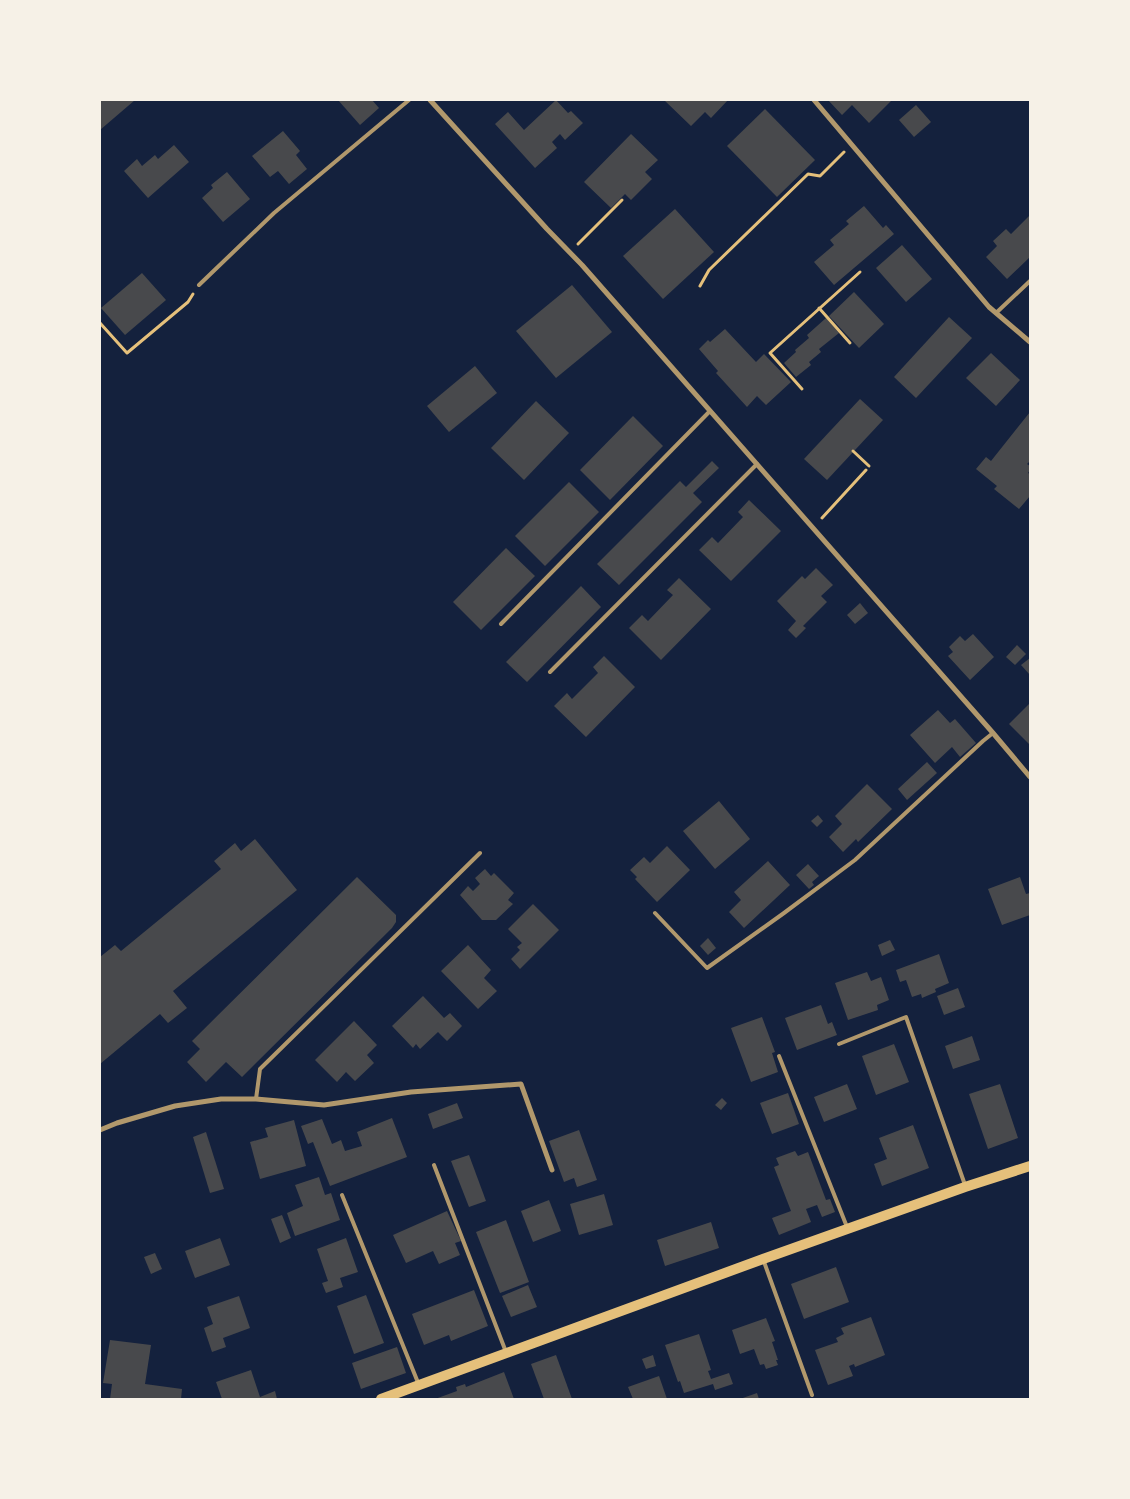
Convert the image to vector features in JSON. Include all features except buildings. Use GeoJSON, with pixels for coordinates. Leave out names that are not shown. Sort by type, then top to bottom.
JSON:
{"type":"FeatureCollection","features":[{"type":"Feature","properties":{"kind":"main road"},"geometry":{"type":"LineString","coordinates":[[381,1399],[764,1259],[965,1187],[1030,1166]]}},
{"type":"Feature","properties":{"kind":"street"},"geometry":{"type":"LineString","coordinates":[[430,100],[547,230],[570,252],[1030,777]]}},
{"type":"Feature","properties":{"kind":"street"},"geometry":{"type":"LineString","coordinates":[[814,100],[989,307],[1030,342]]}},
{"type":"Feature","properties":{"kind":"street"},"geometry":{"type":"LineString","coordinates":[[100,1130],[175,1106],[221,1100],[256,1099],[324,1105],[411,1092],[521,1084],[552,1170]]}},
{"type":"Feature","properties":{"kind":"lane"},"geometry":{"type":"LineString","coordinates":[[199,285],[274,213],[409,100]]}},
{"type":"Feature","properties":{"kind":"lane"},"geometry":{"type":"LineString","coordinates":[[996,313],[1030,281]]}},
{"type":"Feature","properties":{"kind":"lane"},"geometry":{"type":"LineString","coordinates":[[501,624],[710,411]]}},
{"type":"Feature","properties":{"kind":"lane"},"geometry":{"type":"LineString","coordinates":[[550,672],[757,464]]}},
{"type":"Feature","properties":{"kind":"lane"},"geometry":{"type":"LineString","coordinates":[[655,913],[707,968],[856,860],[993,733]]}},
{"type":"Feature","properties":{"kind":"lane"},"geometry":{"type":"LineString","coordinates":[[256,1099],[260,1069],[480,852]]}},
{"type":"Feature","properties":{"kind":"lane"},"geometry":{"type":"LineString","coordinates":[[839,1044],[906,1017],[965,1187]]}},
{"type":"Feature","properties":{"kind":"lane"},"geometry":{"type":"LineString","coordinates":[[779,1056],[848,1229]]}},
{"type":"Feature","properties":{"kind":"lane"},"geometry":{"type":"LineString","coordinates":[[434,1165],[506,1353]]}},
{"type":"Feature","properties":{"kind":"lane"},"geometry":{"type":"LineString","coordinates":[[342,1195],[419,1385]]}},
{"type":"Feature","properties":{"kind":"lane"},"geometry":{"type":"LineString","coordinates":[[764,1259],[812,1395]]}},
{"type":"Feature","properties":{"kind":"path"},"geometry":{"type":"LineString","coordinates":[[700,286],[709,270],[808,174],[820,176],[840,156]]}},
{"type":"Feature","properties":{"kind":"path"},"geometry":{"type":"LineString","coordinates":[[570,252],[622,200]]}},
{"type":"Feature","properties":{"kind":"path"},"geometry":{"type":"LineString","coordinates":[[802,389],[770,352],[860,272]]}},
{"type":"Feature","properties":{"kind":"path"},"geometry":{"type":"LineString","coordinates":[[100,323],[127,353],[188,302],[199,285]]}},
{"type":"Feature","properties":{"kind":"path"},"geometry":{"type":"LineString","coordinates":[[820,308],[850,343]]}},
{"type":"Feature","properties":{"kind":"path"},"geometry":{"type":"LineString","coordinates":[[853,451],[870,466]]}},
{"type":"Feature","properties":{"kind":"path"},"geometry":{"type":"LineString","coordinates":[[822,518],[866,470]]}}]}
